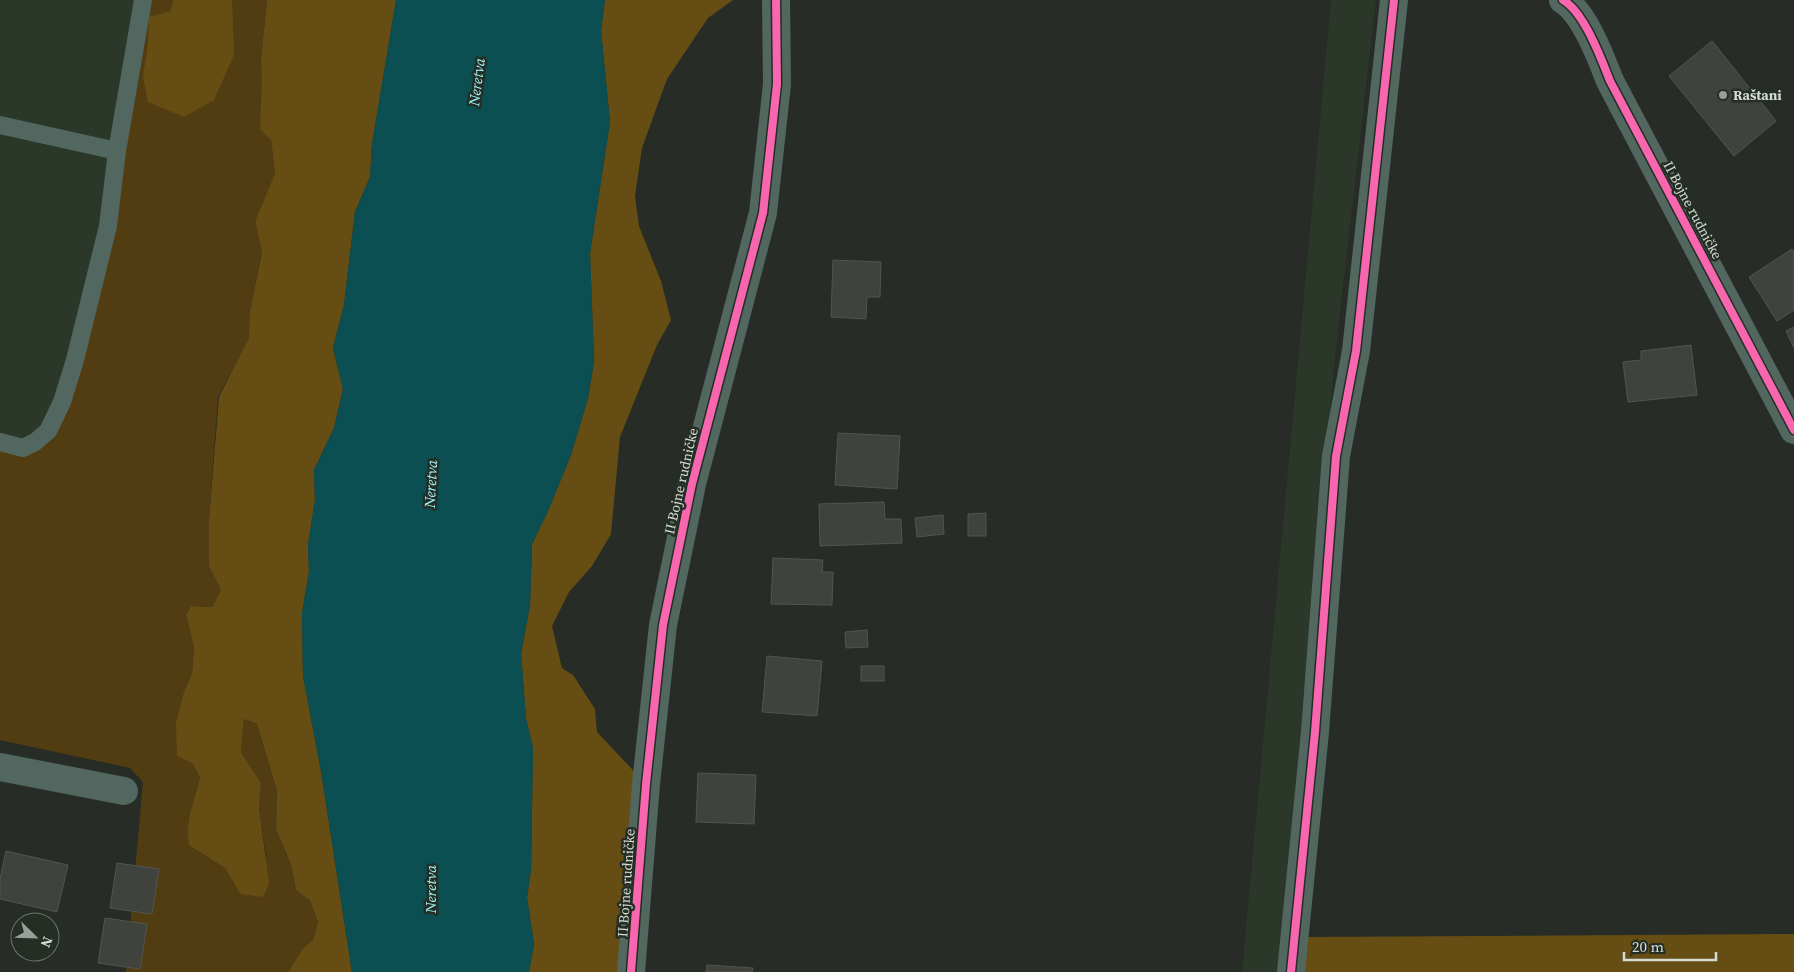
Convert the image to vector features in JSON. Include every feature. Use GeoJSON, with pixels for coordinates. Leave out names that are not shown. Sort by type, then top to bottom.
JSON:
{"type":"FeatureCollection","features":[{"type":"Feature","properties":{"kind":"street","name":"II Bojne rudničke"},"geometry":{"type":"LineString","coordinates":[[632,972],[646,784],[663,625],[692,484],[763,213],[777,84],[776,0]]}},
{"type":"Feature","properties":{"kind":"street"},"geometry":{"type":"LineString","coordinates":[[1291,972],[1315,732],[1336,456],[1356,352],[1394,0]]}},
{"type":"Feature","properties":{"kind":"street","name":"II Bojne rudničke"},"geometry":{"type":"LineString","coordinates":[[1567,1],[1592,37],[1610,81],[1794,430]]}},
{"type":"Feature","properties":{"kind":"street"},"geometry":{"type":"LineString","coordinates":[[0,767],[124,791]]}},
{"type":"Feature","properties":{"kind":"lane"},"geometry":{"type":"LineString","coordinates":[[0,442],[23,448],[35,442],[48,431],[62,402],[75,360],[108,226],[117,151],[142,0]]}},
{"type":"Feature","properties":{"kind":"lane"},"geometry":{"type":"LineString","coordinates":[[0,125],[117,151]]}},
{"type":"Feature","properties":{"kind":"shaded area"},"geometry":{"type":"Polygon","coordinates":[[[0,0],[143,0],[117,151],[62,402],[23,448],[0,442],[0,0]]]}},
{"type":"Feature","properties":{"kind":"shaded area"},"geometry":{"type":"Polygon","coordinates":[[[143,0],[267,0],[261,59],[275,173],[255,221],[262,251],[250,311],[250,338],[218,397],[209,520],[209,566],[221,590],[212,607],[191,606],[186,615],[194,648],[192,673],[184,692],[192,763],[200,777],[189,819],[189,844],[225,868],[240,894],[266,856],[259,807],[261,783],[241,752],[244,719],[257,724],[277,791],[276,831],[291,864],[296,890],[310,901],[318,922],[313,940],[303,948],[288,972],[126,972],[143,782],[130,768],[0,740],[0,442],[35,442],[75,360],[143,0]]]}},
{"type":"Feature","properties":{"kind":"shaded area"},"geometry":{"type":"Polygon","coordinates":[[[173,0],[232,0],[234,55],[214,100],[184,117],[148,102],[143,76],[148,44],[149,17],[171,11],[173,0]]]}},
{"type":"Feature","properties":{"kind":"shaded area"},"geometry":{"type":"Polygon","coordinates":[[[267,0],[396,0],[372,144],[370,177],[355,212],[344,305],[333,348],[343,389],[334,428],[314,470],[315,500],[308,545],[309,572],[302,613],[303,676],[321,771],[352,972],[288,972],[303,948],[313,940],[318,922],[310,901],[296,890],[291,864],[276,830],[277,791],[257,724],[244,719],[241,752],[261,783],[259,807],[269,884],[263,897],[240,894],[225,868],[189,845],[189,819],[200,777],[192,763],[177,756],[176,722],[184,692],[192,673],[194,648],[186,615],[191,606],[212,607],[221,590],[209,566],[209,520],[219,397],[249,338],[250,311],[262,252],[255,221],[275,173],[271,140],[260,129],[261,59],[267,0]]]}},
{"type":"Feature","properties":{"kind":"shaded area"},"geometry":{"type":"Polygon","coordinates":[[[605,0],[733,0],[708,18],[667,79],[642,148],[635,196],[639,226],[661,281],[671,320],[657,345],[620,437],[611,534],[592,566],[569,592],[552,626],[562,668],[573,675],[595,709],[597,732],[646,784],[631,972],[529,972],[534,944],[527,898],[531,869],[533,748],[526,719],[521,653],[530,605],[532,544],[571,455],[588,398],[594,361],[590,253],[610,122],[601,31],[605,0]]]}},
{"type":"Feature","properties":{"kind":"shaded area"},"geometry":{"type":"Polygon","coordinates":[[[1331,0],[1376,0],[1336,348],[1279,972],[1242,972],[1331,0]]]}},
{"type":"Feature","properties":{"kind":"shaded area"},"geometry":{"type":"Polygon","coordinates":[[[1794,934],[1794,972],[1303,972],[1307,937],[1794,934]]]}},
{"type":"Feature","properties":{"kind":"water","name":"Neretva"},"geometry":{"type":"Polygon","coordinates":[[[396,0],[605,0],[601,31],[610,122],[590,253],[594,361],[588,398],[571,455],[532,544],[530,605],[521,653],[526,719],[533,748],[531,869],[527,898],[534,944],[529,972],[352,972],[321,771],[303,676],[302,613],[309,572],[308,545],[315,500],[314,470],[334,428],[343,389],[333,348],[344,305],[355,212],[370,177],[372,144],[396,0]]]}},
{"type":"Feature","properties":{"kind":"building"},"geometry":{"type":"Polygon","coordinates":[[[1712,41],[1776,121],[1734,156],[1669,76],[1712,41]]]}},
{"type":"Feature","properties":{"kind":"building"},"geometry":{"type":"Polygon","coordinates":[[[1792,249],[1794,253],[1794,310],[1777,321],[1749,277],[1792,249]]]}},
{"type":"Feature","properties":{"kind":"building"},"geometry":{"type":"Polygon","coordinates":[[[833,260],[881,262],[880,297],[867,297],[866,319],[831,317],[833,260]]]}},
{"type":"Feature","properties":{"kind":"building"},"geometry":{"type":"Polygon","coordinates":[[[1794,327],[1794,348],[1786,331],[1794,327]]]}},
{"type":"Feature","properties":{"kind":"building"},"geometry":{"type":"Polygon","coordinates":[[[1691,345],[1697,395],[1628,402],[1623,362],[1641,360],[1641,351],[1691,345]]]}},
{"type":"Feature","properties":{"kind":"building"},"geometry":{"type":"Polygon","coordinates":[[[838,433],[900,436],[897,489],[835,485],[838,433]]]}},
{"type":"Feature","properties":{"kind":"building"},"geometry":{"type":"Polygon","coordinates":[[[884,502],[885,519],[901,519],[902,543],[820,546],[819,504],[884,502]]]}},
{"type":"Feature","properties":{"kind":"building"},"geometry":{"type":"Polygon","coordinates":[[[986,513],[986,536],[968,536],[968,514],[986,513]]]}},
{"type":"Feature","properties":{"kind":"building"},"geometry":{"type":"Polygon","coordinates":[[[943,515],[944,534],[917,537],[915,518],[943,515]]]}},
{"type":"Feature","properties":{"kind":"building"},"geometry":{"type":"Polygon","coordinates":[[[773,558],[823,560],[822,572],[833,572],[832,605],[771,604],[773,558]]]}},
{"type":"Feature","properties":{"kind":"building"},"geometry":{"type":"Polygon","coordinates":[[[867,630],[868,647],[846,648],[845,632],[867,630]]]}},
{"type":"Feature","properties":{"kind":"building"},"geometry":{"type":"Polygon","coordinates":[[[767,656],[822,661],[817,716],[762,712],[767,656]]]}},
{"type":"Feature","properties":{"kind":"building"},"geometry":{"type":"Polygon","coordinates":[[[861,666],[884,666],[884,681],[861,681],[861,666]]]}},
{"type":"Feature","properties":{"kind":"building"},"geometry":{"type":"Polygon","coordinates":[[[698,773],[756,775],[754,824],[696,822],[698,773]]]}},
{"type":"Feature","properties":{"kind":"building"},"geometry":{"type":"Polygon","coordinates":[[[6,851],[68,865],[57,912],[0,899],[0,879],[6,851]]]}},
{"type":"Feature","properties":{"kind":"building"},"geometry":{"type":"Polygon","coordinates":[[[117,863],[159,869],[152,914],[110,908],[117,863]]]}},
{"type":"Feature","properties":{"kind":"building"},"geometry":{"type":"Polygon","coordinates":[[[105,918],[147,924],[140,969],[98,963],[105,918]]]}},
{"type":"Feature","properties":{"kind":"building"},"geometry":{"type":"Polygon","coordinates":[[[707,965],[753,968],[752,972],[706,972],[707,965]]]}},
{"type":"Feature","properties":{"kind":"cycle path"},"geometry":{"type":"LineString","coordinates":[[631,972],[646,784],[663,625],[692,484],[763,213],[777,84],[776,0]]}},
{"type":"Feature","properties":{"kind":"cycle path"},"geometry":{"type":"LineString","coordinates":[[1291,972],[1315,732],[1336,456],[1356,351],[1394,0]]}},
{"type":"Feature","properties":{"kind":"cycle path"},"geometry":{"type":"LineString","coordinates":[[1563,0],[1578,14],[1591,36],[1610,81],[1794,430]]}},
{"type":"Feature","properties":{"kind":"place","name":"Raštani"},"geometry":{"type":"Point","coordinates":[1723,95]}}]}
